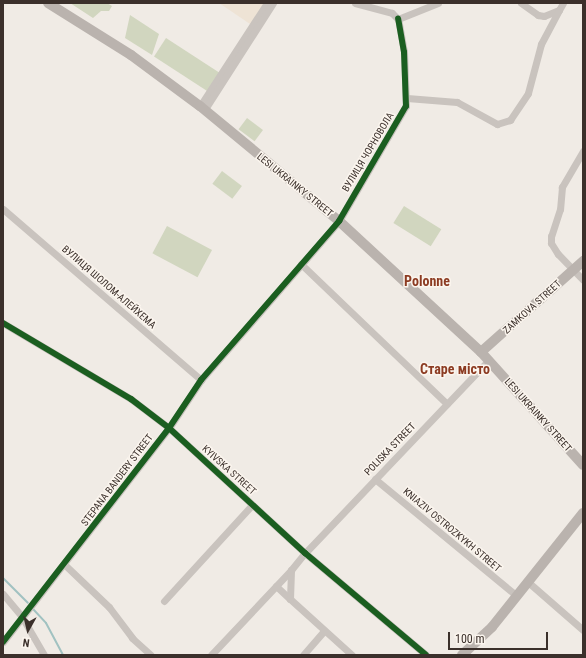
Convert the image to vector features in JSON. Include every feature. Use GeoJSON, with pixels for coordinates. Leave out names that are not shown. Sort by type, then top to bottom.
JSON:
{"type":"FeatureCollection","features":[{"type":"Feature","properties":{"kind":"main road","name":"LESI UKRAINKY STREET"},"geometry":{"type":"LineString","coordinates":[[48,3],[131,54],[203,108],[339,221],[481,352],[583,465]]}},
{"type":"Feature","properties":{"kind":"main road","name":"ZAMKOVA STREET"},"geometry":{"type":"LineString","coordinates":[[481,352],[583,261]]}},
{"type":"Feature","properties":{"kind":"main road"},"geometry":{"type":"LineString","coordinates":[[462,655],[492,627],[583,513]]}},
{"type":"Feature","properties":{"kind":"street"},"geometry":{"type":"LineString","coordinates":[[203,108],[267,3]]}},
{"type":"Feature","properties":{"kind":"street"},"geometry":{"type":"LineString","coordinates":[[203,108],[273,3]]}},
{"type":"Feature","properties":{"kind":"street"},"geometry":{"type":"LineString","coordinates":[[355,3],[392,12],[398,19],[438,3]]}},
{"type":"Feature","properties":{"kind":"street"},"geometry":{"type":"LineString","coordinates":[[521,3],[538,15],[548,30]]}},
{"type":"Feature","properties":{"kind":"street"},"geometry":{"type":"LineString","coordinates":[[538,15],[550,15],[561,6]]}},
{"type":"Feature","properties":{"kind":"street"},"geometry":{"type":"LineString","coordinates":[[407,98],[464,104],[497,124],[504,123],[516,113],[528,93],[534,64],[548,30],[561,6]]}},
{"type":"Feature","properties":{"kind":"street","name":"ВУЛИЦЯ ЧОРНОВОЛА"},"geometry":{"type":"LineString","coordinates":[[339,221],[401,118],[407,98],[398,19]]}},
{"type":"Feature","properties":{"kind":"street"},"geometry":{"type":"LineString","coordinates":[[583,151],[562,188],[560,210],[551,236],[551,243],[558,254],[583,280]]}},
{"type":"Feature","properties":{"kind":"street","name":"ВУЛИЦЯ ШОЛОМ-АЛЕЙХЕМА"},"geometry":{"type":"LineString","coordinates":[[3,209],[201,380]]}},
{"type":"Feature","properties":{"kind":"street","name":"STEPANA BANDERY STREET"},"geometry":{"type":"LineString","coordinates":[[3,642],[65,565],[169,428],[201,380],[339,221]]}},
{"type":"Feature","properties":{"kind":"street"},"geometry":{"type":"LineString","coordinates":[[301,264],[447,404]]}},
{"type":"Feature","properties":{"kind":"street","name":"KYIVSKA STREET"},"geometry":{"type":"LineString","coordinates":[[3,323],[131,399],[169,428],[305,553],[426,655]]}},
{"type":"Feature","properties":{"kind":"street","name":"POLISKA STREET"},"geometry":{"type":"LineString","coordinates":[[291,570],[305,553],[489,360]]}},
{"type":"Feature","properties":{"kind":"street","name":"KNIAZIV OSTROZKYKH STREET"},"geometry":{"type":"LineString","coordinates":[[375,479],[517,596]]}},
{"type":"Feature","properties":{"kind":"street","name":"KYIVSKA STREET"},"geometry":{"type":"LineString","coordinates":[[164,601],[252,505]]}},
{"type":"Feature","properties":{"kind":"street"},"geometry":{"type":"LineString","coordinates":[[65,565],[108,607],[132,638],[151,655]]}},
{"type":"Feature","properties":{"kind":"street"},"geometry":{"type":"LineString","coordinates":[[211,655],[291,570]]}},
{"type":"Feature","properties":{"kind":"street"},"geometry":{"type":"LineString","coordinates":[[290,600],[291,570]]}},
{"type":"Feature","properties":{"kind":"street"},"geometry":{"type":"LineString","coordinates":[[528,582],[583,630]]}},
{"type":"Feature","properties":{"kind":"street"},"geometry":{"type":"LineString","coordinates":[[276,586],[352,655]]}},
{"type":"Feature","properties":{"kind":"street"},"geometry":{"type":"LineString","coordinates":[[3,594],[22,617],[44,655]]}},
{"type":"Feature","properties":{"kind":"street"},"geometry":{"type":"LineString","coordinates":[[303,655],[324,631]]}},
{"type":"Feature","properties":{"kind":"green space"},"geometry":{"type":"Polygon","coordinates":[[[70,3],[107,3],[112,6],[109,11],[101,11],[93,18],[70,3]]]}},
{"type":"Feature","properties":{"kind":"green space"},"geometry":{"type":"Polygon","coordinates":[[[130,15],[159,34],[152,55],[125,38],[130,15]]]}},
{"type":"Feature","properties":{"kind":"green space"},"geometry":{"type":"Polygon","coordinates":[[[166,38],[222,74],[210,93],[154,56],[166,38]]]}},
{"type":"Feature","properties":{"kind":"green space"},"geometry":{"type":"Polygon","coordinates":[[[247,118],[263,130],[255,141],[239,129],[247,118]]]}},
{"type":"Feature","properties":{"kind":"green space"},"geometry":{"type":"Polygon","coordinates":[[[222,171],[242,186],[232,199],[212,184],[222,171]]]}},
{"type":"Feature","properties":{"kind":"green space"},"geometry":{"type":"Polygon","coordinates":[[[404,206],[441,229],[431,246],[393,223],[404,206]]]}},
{"type":"Feature","properties":{"kind":"green space"},"geometry":{"type":"Polygon","coordinates":[[[167,226],[212,250],[197,277],[152,253],[167,226]]]}},
{"type":"Feature","properties":{"kind":"shaded area"},"geometry":{"type":"Polygon","coordinates":[[[219,3],[265,3],[253,26],[219,3]]]}},
{"type":"Feature","properties":{"kind":"waterway"},"geometry":{"type":"LineString","coordinates":[[3,578],[28,603]]}},
{"type":"Feature","properties":{"kind":"waterway"},"geometry":{"type":"LineString","coordinates":[[33,609],[46,623],[63,655]]}},
{"type":"Feature","properties":{"kind":"cycle path"},"geometry":{"type":"LineString","coordinates":[[3,642],[169,428],[201,380],[339,221],[406,106],[404,52],[398,19]]}},
{"type":"Feature","properties":{"kind":"cycle path"},"geometry":{"type":"LineString","coordinates":[[3,323],[131,399],[169,428],[305,553],[426,655]]}},
{"type":"Feature","properties":{"kind":"district","name":"Polonne"},"geometry":{"type":"Point","coordinates":[427,281]}},
{"type":"Feature","properties":{"kind":"district","name":"Старе місто"},"geometry":{"type":"Point","coordinates":[455,369]}}]}
